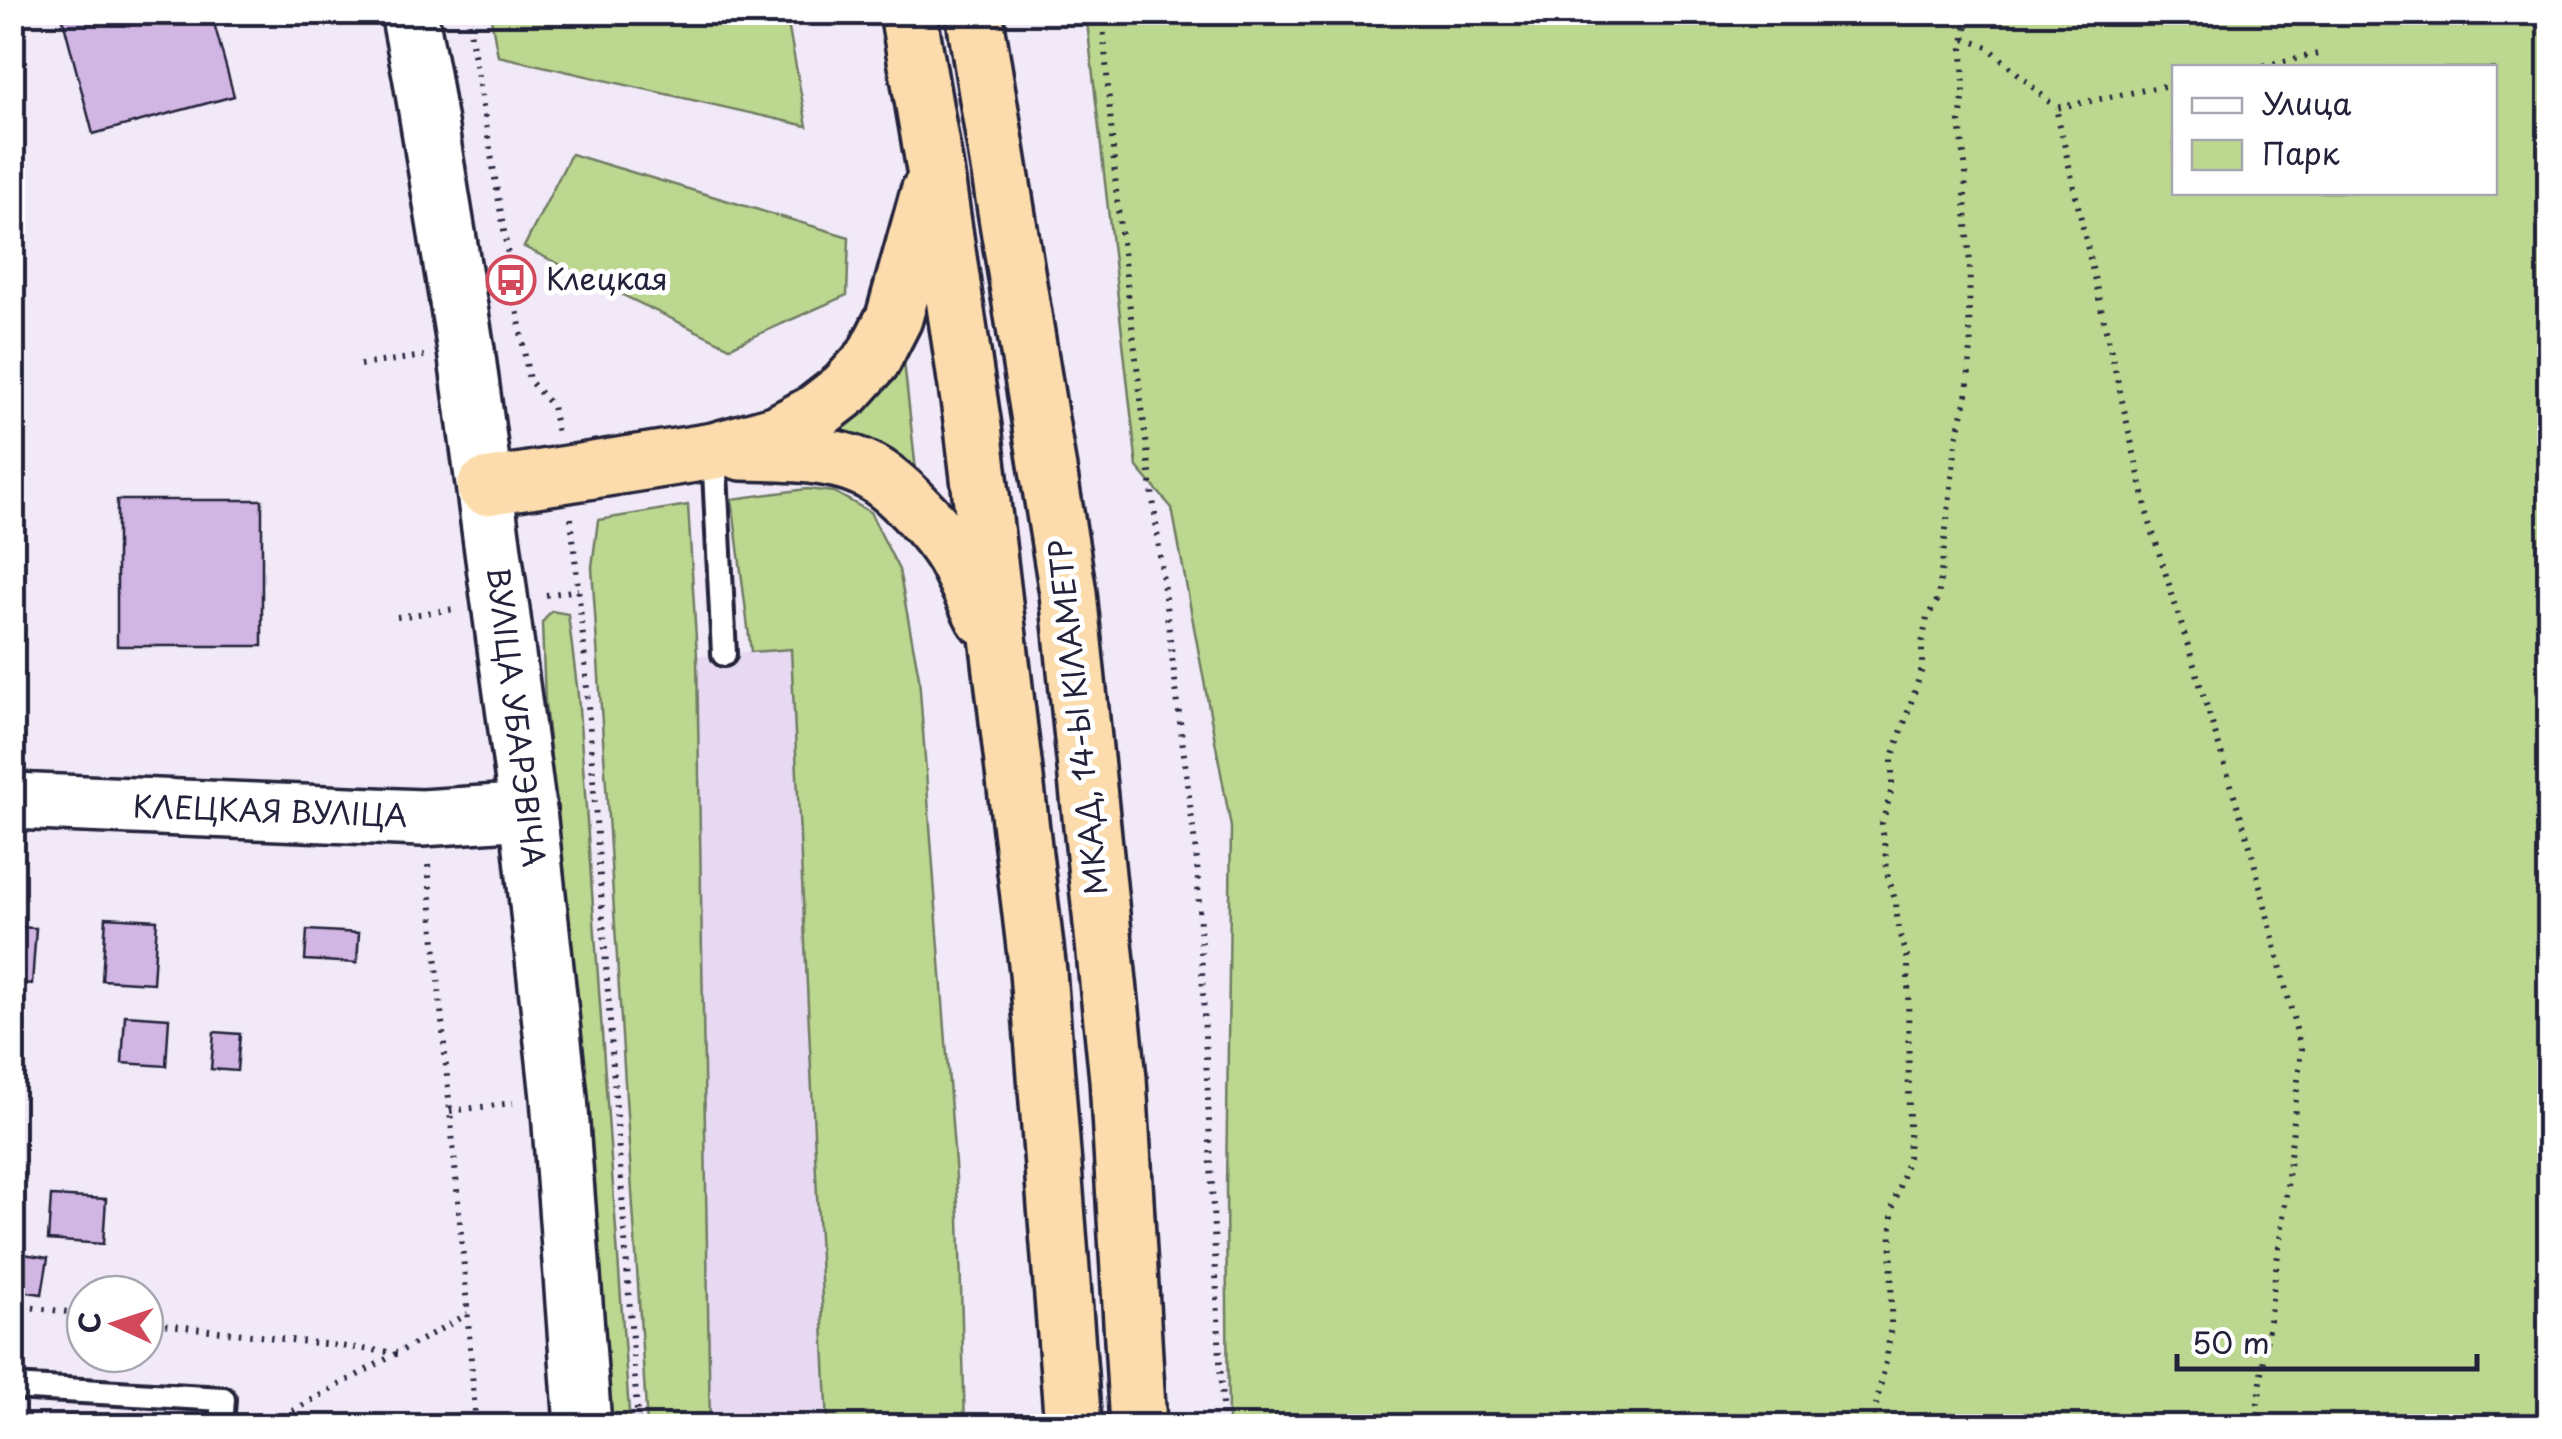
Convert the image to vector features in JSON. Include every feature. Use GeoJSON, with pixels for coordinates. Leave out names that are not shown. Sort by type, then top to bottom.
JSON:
{"type":"FeatureCollection","features":[{"type":"Feature","properties":{"kind":"highway"},"geometry":{"type":"LineString","coordinates":[[908,12],[973,427],[1038,972],[1072,1426]]}},
{"type":"Feature","properties":{"kind":"highway","name":"МКАД, 14-Ы КІЛАМЕТР"},"geometry":{"type":"LineString","coordinates":[[974,12],[1068,593],[1118,1079],[1138,1426]]}},
{"type":"Feature","properties":{"kind":"highway"},"geometry":{"type":"LineString","coordinates":[[485,488],[714,451],[778,433],[815,414],[874,359],[894,318],[935,170]]}},
{"type":"Feature","properties":{"kind":"highway"},"geometry":{"type":"LineString","coordinates":[[714,451],[794,454],[871,471],[902,496],[952,552],[1000,651]]}},
{"type":"Feature","properties":{"kind":"main road","name":"ВУЛІЦА УБАРЭВІЧА"},"geometry":{"type":"LineString","coordinates":[[408,12],[485,488],[528,811],[559,1098],[583,1426]]}},
{"type":"Feature","properties":{"kind":"main road","name":"КЛЕЦКАЯ ВУЛІЦА"},"geometry":{"type":"LineString","coordinates":[[12,801],[422,818],[528,811]]}},
{"type":"Feature","properties":{"kind":"lane"},"geometry":{"type":"LineString","coordinates":[[714,451],[724,654]]}},
{"type":"Feature","properties":{"kind":"lane"},"geometry":{"type":"LineString","coordinates":[[12,1387],[223,1399],[221,1426]]}},
{"type":"Feature","properties":{"kind":"path"},"geometry":{"type":"LineString","coordinates":[[466,12],[529,380],[552,406],[567,474],[584,647],[638,1426]]}},
{"type":"Feature","properties":{"kind":"path"},"geometry":{"type":"LineString","coordinates":[[1102,12],[1117,201],[1197,862],[1223,1426]]}},
{"type":"Feature","properties":{"kind":"path"},"geometry":{"type":"LineString","coordinates":[[1871,1426],[1891,1325],[1892,1210],[1908,1158],[1909,1136],[1908,960],[1898,929],[1882,824],[1892,788],[1892,760],[1922,669],[1926,618],[1938,599],[1956,443],[1967,394],[1970,265],[1960,122],[1969,12]]}},
{"type":"Feature","properties":{"kind":"path"},"geometry":{"type":"LineString","coordinates":[[1965,39],[1988,47],[2056,108],[2149,520],[2250,846],[2301,1049],[2256,1426]]}},
{"type":"Feature","properties":{"kind":"path"},"geometry":{"type":"LineString","coordinates":[[2267,65],[2318,54]]}},
{"type":"Feature","properties":{"kind":"path"},"geometry":{"type":"LineString","coordinates":[[2056,108],[2172,84]]}},
{"type":"Feature","properties":{"kind":"path"},"geometry":{"type":"LineString","coordinates":[[422,818],[476,1426]]}},
{"type":"Feature","properties":{"kind":"path"},"geometry":{"type":"LineString","coordinates":[[450,1112],[559,1098]]}},
{"type":"Feature","properties":{"kind":"path"},"geometry":{"type":"LineString","coordinates":[[12,1305],[65,1312]]}},
{"type":"Feature","properties":{"kind":"path"},"geometry":{"type":"LineString","coordinates":[[265,1426],[468,1314]]}},
{"type":"Feature","properties":{"kind":"path"},"geometry":{"type":"LineString","coordinates":[[165,1325],[397,1354]]}},
{"type":"Feature","properties":{"kind":"shaded area"},"geometry":{"type":"Polygon","coordinates":[[[791,648],[828,1426],[698,1426],[665,659],[791,648]]]}},
{"type":"Feature","properties":{"kind":"green space"},"geometry":{"type":"Polygon","coordinates":[[[490,13],[786,13],[807,126],[498,56],[490,13]]]}},
{"type":"Feature","properties":{"kind":"green space"},"geometry":{"type":"Polygon","coordinates":[[[1086,13],[2549,13],[2549,1426],[1228,1426],[1226,1189],[1231,827],[1172,508],[1137,467],[1086,13]]]}},
{"type":"Feature","properties":{"kind":"green space"},"geometry":{"type":"Polygon","coordinates":[[[571,154],[849,237],[847,295],[730,347],[524,247],[571,154]]]}},
{"type":"Feature","properties":{"kind":"green space"},"geometry":{"type":"Polygon","coordinates":[[[902,343],[917,480],[813,435],[902,343]]]}},
{"type":"Feature","properties":{"kind":"green space"},"geometry":{"type":"Polygon","coordinates":[[[807,489],[834,492],[870,512],[899,570],[919,677],[959,1218],[965,1426],[828,1426],[791,649],[751,652],[732,499],[807,489]]]}},
{"type":"Feature","properties":{"kind":"green space"},"geometry":{"type":"Polygon","coordinates":[[[688,505],[697,656],[710,1426],[647,1426],[592,567],[598,520],[688,505]]]}},
{"type":"Feature","properties":{"kind":"green space"},"geometry":{"type":"Polygon","coordinates":[[[551,611],[568,614],[578,695],[630,1426],[610,1426],[568,922],[545,702],[542,623],[551,611]]]}},
{"type":"Feature","properties":{"kind":"building"},"geometry":{"type":"Polygon","coordinates":[[[61,12],[211,12],[234,96],[93,134],[61,12]]]}},
{"type":"Feature","properties":{"kind":"building"},"geometry":{"type":"Polygon","coordinates":[[[117,500],[262,500],[262,646],[117,646],[117,500]]]}},
{"type":"Feature","properties":{"kind":"building"},"geometry":{"type":"Polygon","coordinates":[[[106,917],[157,920],[153,983],[102,980],[106,917]]]}},
{"type":"Feature","properties":{"kind":"building"},"geometry":{"type":"Polygon","coordinates":[[[12,927],[36,928],[32,984],[12,982],[12,927]]]}},
{"type":"Feature","properties":{"kind":"building"},"geometry":{"type":"Polygon","coordinates":[[[307,930],[359,933],[357,963],[305,960],[307,930]]]}},
{"type":"Feature","properties":{"kind":"building"},"geometry":{"type":"Polygon","coordinates":[[[125,1015],[169,1018],[166,1066],[122,1063],[125,1015]]]}},
{"type":"Feature","properties":{"kind":"building"},"geometry":{"type":"Polygon","coordinates":[[[214,1032],[240,1034],[237,1071],[211,1069],[214,1032]]]}},
{"type":"Feature","properties":{"kind":"building"},"geometry":{"type":"Polygon","coordinates":[[[51,1196],[106,1199],[103,1244],[48,1240],[51,1196]]]}},
{"type":"Feature","properties":{"kind":"building"},"geometry":{"type":"Polygon","coordinates":[[[24,1254],[48,1258],[42,1294],[20,1291],[24,1254]]]}},
{"type":"Feature","properties":{"kind":"place","name":"Клецкая"},"geometry":{"type":"Point","coordinates":[511,280]}}]}
